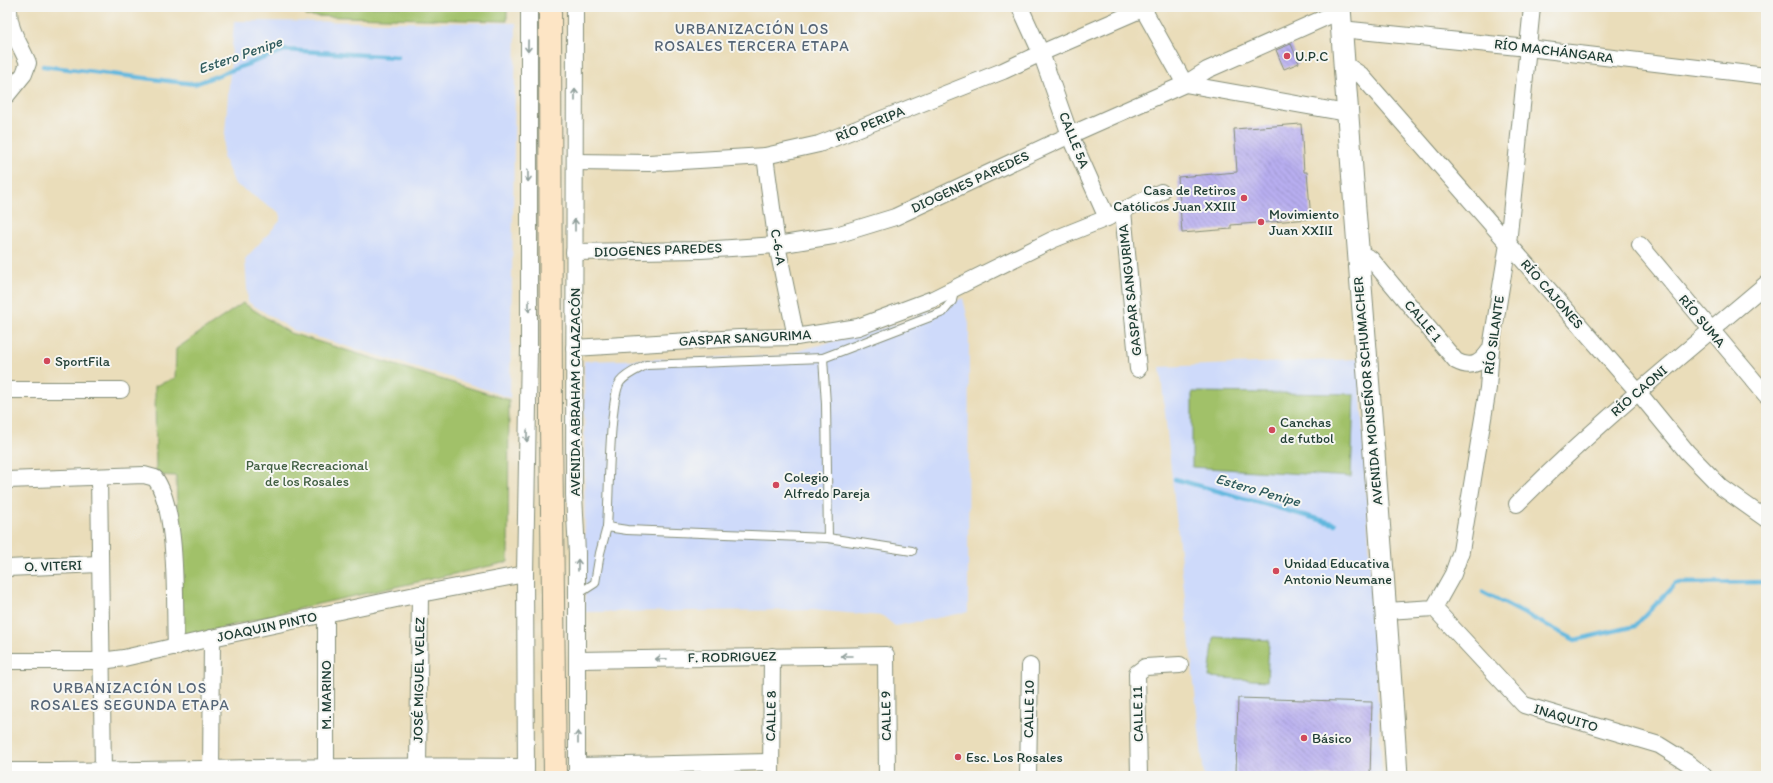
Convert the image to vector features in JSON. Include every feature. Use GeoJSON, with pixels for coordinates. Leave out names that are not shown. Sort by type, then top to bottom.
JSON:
{"type":"FeatureCollection","features":[{"type":"Feature","properties":{"kind":"main road","name":"AVENIDA ABRAHAM CALAZACÓN"},"geometry":{"type":"LineString","coordinates":[[550,7],[550,423],[555,776]]}},
{"type":"Feature","properties":{"kind":"street"},"geometry":{"type":"LineString","coordinates":[[7,95],[24,74],[28,63],[22,48],[13,35],[9,18],[9,7]]}},
{"type":"Feature","properties":{"kind":"street"},"geometry":{"type":"LineString","coordinates":[[7,771],[211,773],[325,772],[418,766],[526,772],[525,574],[529,348],[529,7]]}},
{"type":"Feature","properties":{"kind":"street","name":"AVENIDA ABRAHAM CALAZACÓN"},"geometry":{"type":"LineString","coordinates":[[575,7],[574,494],[578,594],[577,771]]}},
{"type":"Feature","properties":{"kind":"street","name":"CALLE 5A"},"geometry":{"type":"LineString","coordinates":[[1020,7],[1040,52],[1070,135],[1108,218]]}},
{"type":"Feature","properties":{"kind":"street","name":"RÍO SILANTE"},"geometry":{"type":"LineString","coordinates":[[1434,608],[1453,574],[1461,552],[1488,388],[1490,348],[1508,244],[1532,7]]}},
{"type":"Feature","properties":{"kind":"street"},"geometry":{"type":"LineString","coordinates":[[1144,8],[1185,84],[1347,113]]}},
{"type":"Feature","properties":{"kind":"street","name":"RÍO PERIPA"},"geometry":{"type":"LineString","coordinates":[[575,162],[649,163],[766,156],[819,144],[1003,71],[1040,52],[1144,8]]}},
{"type":"Feature","properties":{"kind":"street","name":"RÍO MACHÁNGARA"},"geometry":{"type":"LineString","coordinates":[[1340,15],[1528,48],[1766,76]]}},
{"type":"Feature","properties":{"kind":"street","name":"DIOGENES PAREDES"},"geometry":{"type":"LineString","coordinates":[[574,252],[701,250],[777,245],[833,236],[895,217],[1070,135],[1185,84],[1207,70],[1340,15]]}},
{"type":"Feature","properties":{"kind":"street","name":"AVENIDA MONSEÑOR SCHUMACHER"},"geometry":{"type":"LineString","coordinates":[[1340,15],[1357,256],[1387,611],[1397,776]]}},
{"type":"Feature","properties":{"kind":"street","name":"RÍO CAJONES"},"geometry":{"type":"LineString","coordinates":[[1343,62],[1361,75],[1638,392],[1687,452],[1721,487],[1766,519]]}},
{"type":"Feature","properties":{"kind":"street","name":"C-6-A"},"geometry":{"type":"LineString","coordinates":[[766,156],[777,245],[796,337]]}},
{"type":"Feature","properties":{"kind":"street"},"geometry":{"type":"LineString","coordinates":[[1108,218],[1161,192]]}},
{"type":"Feature","properties":{"kind":"street","name":"GASPAR SANGURIMA"},"geometry":{"type":"LineString","coordinates":[[1123,211],[1138,368]]}},
{"type":"Feature","properties":{"kind":"street","name":"GASPAR SANGURIMA"},"geometry":{"type":"LineString","coordinates":[[574,348],[739,338],[796,337],[858,327],[933,298],[1052,240],[1108,218]]}},
{"type":"Feature","properties":{"kind":"street","name":"RÍO SUMA"},"geometry":{"type":"LineString","coordinates":[[1640,245],[1710,331],[1766,395]]}},
{"type":"Feature","properties":{"kind":"street","name":"CALLE 1"},"geometry":{"type":"LineString","coordinates":[[1357,256],[1371,258],[1456,361],[1465,366],[1474,364],[1484,358],[1490,348]]}},
{"type":"Feature","properties":{"kind":"street","name":"RÍO CAONI"},"geometry":{"type":"LineString","coordinates":[[1517,504],[1551,469],[1638,392],[1766,284]]}},
{"type":"Feature","properties":{"kind":"street"},"geometry":{"type":"LineString","coordinates":[[7,390],[121,390]]}},
{"type":"Feature","properties":{"kind":"street"},"geometry":{"type":"LineString","coordinates":[[7,480],[99,476],[150,476],[155,478],[160,485],[171,526],[173,541],[176,647]]}},
{"type":"Feature","properties":{"kind":"street"},"geometry":{"type":"LineString","coordinates":[[99,476],[100,661],[103,771]]}},
{"type":"Feature","properties":{"kind":"street","name":"O. VITERI"},"geometry":{"type":"LineString","coordinates":[[7,568],[99,564]]}},
{"type":"Feature","properties":{"kind":"street","name":"JOAQUIN PINTO"},"geometry":{"type":"LineString","coordinates":[[7,661],[100,661],[124,658],[420,594],[525,574]]}},
{"type":"Feature","properties":{"kind":"street","name":"JOSÉ MIGUEL VELEZ"},"geometry":{"type":"LineString","coordinates":[[418,766],[420,594]]}},
{"type":"Feature","properties":{"kind":"street"},"geometry":{"type":"LineString","coordinates":[[1387,611],[1434,608]]}},
{"type":"Feature","properties":{"kind":"street","name":"INAQUITO"},"geometry":{"type":"LineString","coordinates":[[1434,608],[1524,705],[1659,746],[1704,776]]}},
{"type":"Feature","properties":{"kind":"street","name":"M. MARINO"},"geometry":{"type":"LineString","coordinates":[[325,772],[326,614]]}},
{"type":"Feature","properties":{"kind":"street"},"geometry":{"type":"LineString","coordinates":[[211,773],[212,638]]}},
{"type":"Feature","properties":{"kind":"street","name":"F. RODRIGUEZ"},"geometry":{"type":"LineString","coordinates":[[578,660],[772,656],[886,656]]}},
{"type":"Feature","properties":{"kind":"street","name":"CALLE 8"},"geometry":{"type":"LineString","coordinates":[[771,769],[772,656]]}},
{"type":"Feature","properties":{"kind":"street","name":"CALLE 9"},"geometry":{"type":"LineString","coordinates":[[886,656],[887,776]]}},
{"type":"Feature","properties":{"kind":"street","name":"CALLE 11"},"geometry":{"type":"LineString","coordinates":[[1139,776],[1137,673],[1145,667],[1180,665]]}},
{"type":"Feature","properties":{"kind":"street","name":"CALLE 10"},"geometry":{"type":"LineString","coordinates":[[1028,776],[1030,666]]}},
{"type":"Feature","properties":{"kind":"street"},"geometry":{"type":"LineString","coordinates":[[577,771],[771,769]]}},
{"type":"Feature","properties":{"kind":"lane"},"geometry":{"type":"LineString","coordinates":[[578,594],[595,583],[607,527],[614,404],[620,383],[629,374],[646,365],[823,358],[943,312],[952,301],[954,288]]}},
{"type":"Feature","properties":{"kind":"lane"},"geometry":{"type":"LineString","coordinates":[[823,358],[826,404],[828,538]]}},
{"type":"Feature","properties":{"kind":"lane"},"geometry":{"type":"LineString","coordinates":[[607,527],[627,530],[828,538],[912,552]]}},
{"type":"Feature","properties":{"kind":"shaded area"},"geometry":{"type":"Polygon","coordinates":[[[234,21],[516,23],[510,398],[449,377],[293,330],[248,302],[245,259],[280,221],[280,213],[235,184],[223,157],[234,21]]]}},
{"type":"Feature","properties":{"kind":"shaded area","name":"Colegio Alfredo Pareja"},"geometry":{"type":"Polygon","coordinates":[[[963,298],[969,324],[968,612],[895,626],[883,616],[813,610],[585,612],[584,361],[779,356],[901,323],[963,298]]]}},
{"type":"Feature","properties":{"kind":"shaded area","name":"Unidad Educativa Antonio Neumane"},"geometry":{"type":"Polygon","coordinates":[[[1359,359],[1382,776],[1204,776],[1160,367],[1359,359]]]}},
{"type":"Feature","properties":{"kind":"green space"},"geometry":{"type":"Polygon","coordinates":[[[306,7],[507,7],[507,21],[306,16],[306,7]]]}},
{"type":"Feature","properties":{"kind":"green space","name":"Parque Recreacional de los Rosales"},"geometry":{"type":"Polygon","coordinates":[[[243,303],[290,333],[509,400],[508,562],[318,604],[182,638],[176,476],[156,475],[155,386],[175,378],[176,349],[243,303]]]}},
{"type":"Feature","properties":{"kind":"green space","name":"Canchas de futbol"},"geometry":{"type":"Polygon","coordinates":[[[1192,392],[1354,394],[1351,477],[1192,467],[1192,392]]]}},
{"type":"Feature","properties":{"kind":"green space"},"geometry":{"type":"Polygon","coordinates":[[[1214,637],[1269,640],[1267,681],[1209,677],[1214,637]]]}},
{"type":"Feature","properties":{"kind":"green space"},"geometry":{"type":"Polygon","coordinates":[[[764,773],[764,776],[690,776],[690,774],[764,773]]]}},
{"type":"Feature","properties":{"kind":"building","name":"U.P.C"},"geometry":{"type":"Polygon","coordinates":[[[1291,44],[1299,63],[1284,69],[1276,50],[1291,44]]]}},
{"type":"Feature","properties":{"kind":"building","name":"Casa de Retiros Católicos Juan XXIII"},"geometry":{"type":"Polygon","coordinates":[[[1301,124],[1304,172],[1307,172],[1311,219],[1231,225],[1231,229],[1182,233],[1178,177],[1237,172],[1234,129],[1301,124]]]}},
{"type":"Feature","properties":{"kind":"building","name":"Básico"},"geometry":{"type":"Polygon","coordinates":[[[1238,698],[1372,702],[1370,776],[1236,774],[1238,698]]]}},
{"type":"Feature","properties":{"kind":"waterway","name":"Estero Penipe"},"geometry":{"type":"LineString","coordinates":[[43,66],[195,84],[285,50],[397,57]]}},
{"type":"Feature","properties":{"kind":"waterway","name":"Estero Penipe"},"geometry":{"type":"LineString","coordinates":[[1175,479],[1335,524]]}},
{"type":"Feature","properties":{"kind":"waterway","name":"Estero Penipe"},"geometry":{"type":"LineString","coordinates":[[1483,592],[1575,640],[1635,626],[1676,583],[1766,582]]}},
{"type":"Feature","properties":{"kind":"place","name":"U.P.C"},"geometry":{"type":"Point","coordinates":[1287,56]}},
{"type":"Feature","properties":{"kind":"place","name":"Casa de Retiros Católicos Juan XXIII"},"geometry":{"type":"Point","coordinates":[1244,198]}},
{"type":"Feature","properties":{"kind":"place","name":"Movimiento Juan XXIII"},"geometry":{"type":"Point","coordinates":[1261,222]}},
{"type":"Feature","properties":{"kind":"place","name":"SportFila"},"geometry":{"type":"Point","coordinates":[47,361]}},
{"type":"Feature","properties":{"kind":"place","name":"Canchas de futbol"},"geometry":{"type":"Point","coordinates":[1272,430]}},
{"type":"Feature","properties":{"kind":"place","name":"Colegio Alfredo Pareja"},"geometry":{"type":"Point","coordinates":[776,485]}},
{"type":"Feature","properties":{"kind":"place","name":"Unidad Educativa Antonio Neumane"},"geometry":{"type":"Point","coordinates":[1276,571]}},
{"type":"Feature","properties":{"kind":"place","name":"Básico"},"geometry":{"type":"Point","coordinates":[1304,738]}},
{"type":"Feature","properties":{"kind":"place","name":"Esc. Los Rosales"},"geometry":{"type":"Point","coordinates":[958,757]}},
{"type":"Feature","properties":{"kind":"district","name":"URBANIZACIÓN LOS ROSALES TERCERA ETAPA"},"geometry":{"type":"Point","coordinates":[752,38]}},
{"type":"Feature","properties":{"kind":"district","name":"URBANIZACIÓN LOS ROSALES SEGUNDA ETAPA"},"geometry":{"type":"Point","coordinates":[130,696]}}]}
